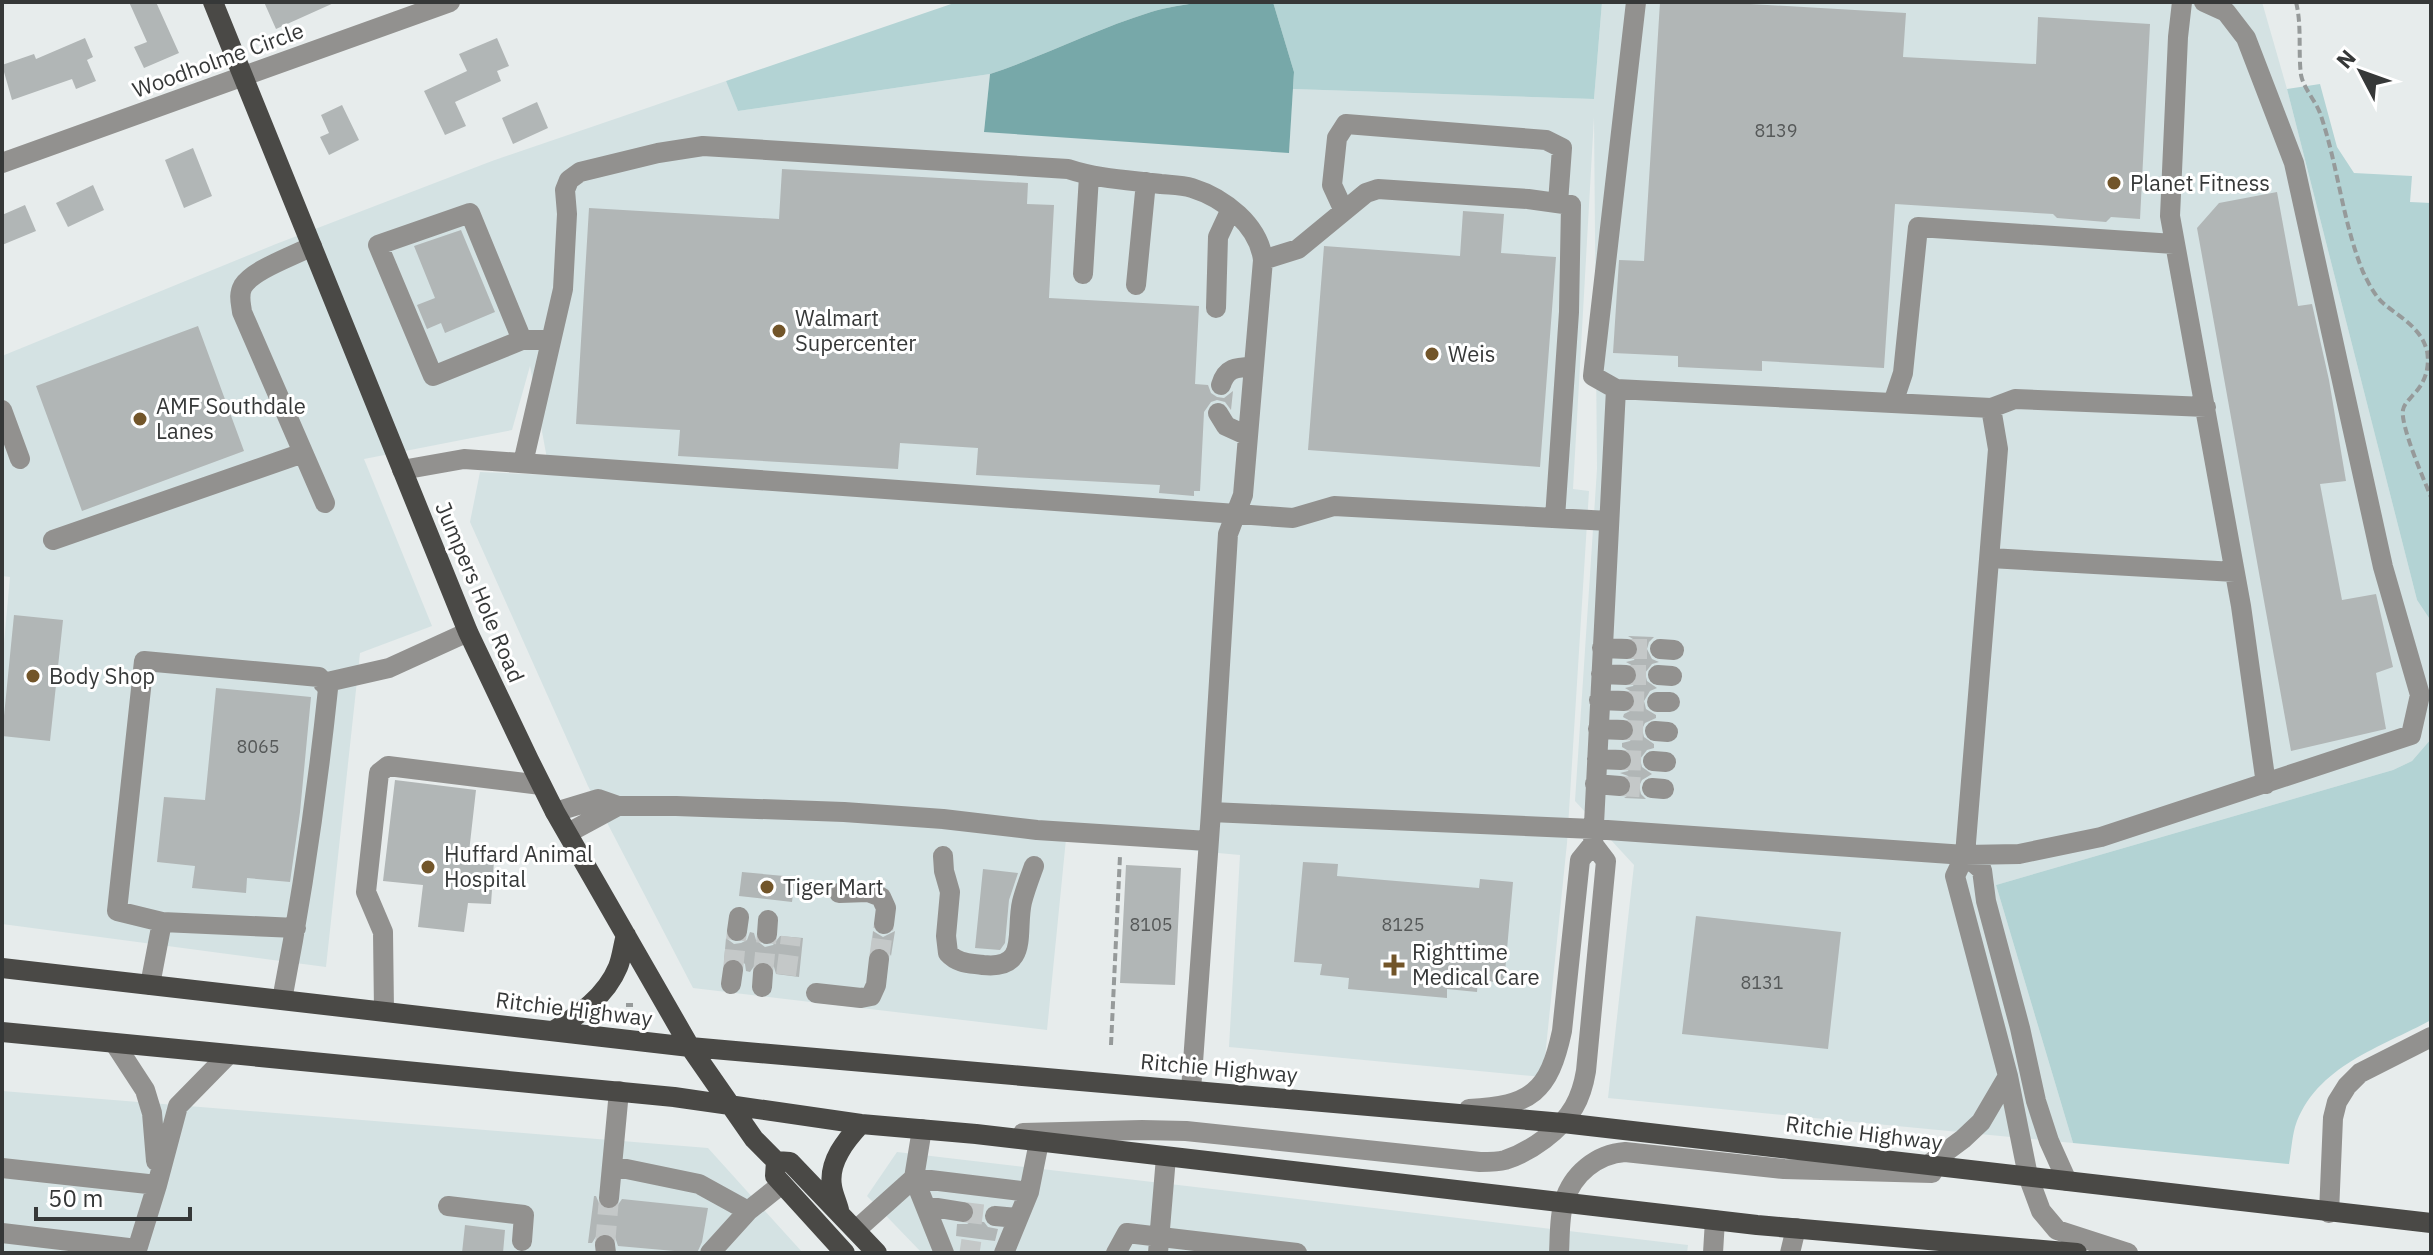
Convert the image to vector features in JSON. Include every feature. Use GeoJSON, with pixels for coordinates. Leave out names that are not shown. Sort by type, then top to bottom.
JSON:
{"type":"FeatureCollection","features":[{"type":"Feature","properties":{"kind":"main road","name":"Jumpers Hole Road"},"geometry":{"type":"LineString","coordinates":[[213,2],[468,632],[555,812],[690,1047],[754,1139],[776,1161],[790,1162],[877,1253]]}},
{"type":"Feature","properties":{"kind":"main road"},"geometry":{"type":"LineString","coordinates":[[553,1031],[589,1007],[602,992],[617,969],[626,935]]}},
{"type":"Feature","properties":{"kind":"main road","name":"Ritchie Highway"},"geometry":{"type":"LineString","coordinates":[[2,968],[690,1047],[1563,1123],[2431,1223]]}},
{"type":"Feature","properties":{"kind":"main road"},"geometry":{"type":"LineString","coordinates":[[2,1032],[619,1091],[861,1124],[976,1134],[1796,1228],[1884,1245],[2077,1253]]}},
{"type":"Feature","properties":{"kind":"main road"},"geometry":{"type":"LineString","coordinates":[[840,1214],[831,1185],[832,1171],[839,1153],[861,1124]]}},
{"type":"Feature","properties":{"kind":"main road","name":"Jumpers Hole Road"},"geometry":{"type":"LineString","coordinates":[[776,1161],[774,1175],[840,1251]]}},
{"type":"Feature","properties":{"kind":"street","name":"Woodholme Circle"},"geometry":{"type":"LineString","coordinates":[[2,163],[450,2]]}},
{"type":"Feature","properties":{"kind":"street"},"geometry":{"type":"LineString","coordinates":[[1636,2],[1593,376],[1616,389],[1991,408],[2015,399],[2206,407]]}},
{"type":"Feature","properties":{"kind":"street"},"geometry":{"type":"LineString","coordinates":[[2182,2],[2170,216],[2235,572],[2266,784]]}},
{"type":"Feature","properties":{"kind":"street"},"geometry":{"type":"LineString","coordinates":[[1211,812],[1593,836],[1965,855],[2019,854],[2101,837],[2411,735],[2420,695],[2383,567],[2294,163],[2246,38],[2226,12],[2204,2]]}},
{"type":"Feature","properties":{"kind":"street"},"geometry":{"type":"LineString","coordinates":[[1344,211],[1332,185],[1337,138],[1346,124],[1546,140],[1562,148],[1558,203]]}},
{"type":"Feature","properties":{"kind":"street"},"geometry":{"type":"LineString","coordinates":[[523,463],[563,289],[567,214],[565,190],[569,180],[580,172],[703,146],[1068,169],[1089,176],[1190,187],[1211,196],[1246,222],[1257,238],[1263,260],[1243,495],[1228,534],[1191,1090]]}},
{"type":"Feature","properties":{"kind":"street"},"geometry":{"type":"LineString","coordinates":[[1083,274],[1089,176]]}},
{"type":"Feature","properties":{"kind":"street"},"geometry":{"type":"LineString","coordinates":[[1136,285],[1146,182]]}},
{"type":"Feature","properties":{"kind":"street"},"geometry":{"type":"LineString","coordinates":[[1263,260],[1298,249],[1366,193],[1378,189],[1528,199],[1571,205],[1569,312],[1555,518]]}},
{"type":"Feature","properties":{"kind":"street"},"geometry":{"type":"LineString","coordinates":[[1216,308],[1218,237],[1231,209]]}},
{"type":"Feature","properties":{"kind":"street"},"geometry":{"type":"LineString","coordinates":[[522,340],[470,213],[378,245],[433,376],[522,340],[551,340]]}},
{"type":"Feature","properties":{"kind":"street"},"geometry":{"type":"LineString","coordinates":[[1893,403],[1903,373],[1918,227],[2174,244]]}},
{"type":"Feature","properties":{"kind":"street"},"geometry":{"type":"LineString","coordinates":[[312,246],[257,274],[244,285],[239,296],[242,312],[325,503]]}},
{"type":"Feature","properties":{"kind":"street"},"geometry":{"type":"LineString","coordinates":[[1221,385],[1224,375],[1230,370],[1252,367]]}},
{"type":"Feature","properties":{"kind":"street"},"geometry":{"type":"LineString","coordinates":[[1437,1111],[1509,1105],[1538,1090],[1557,1054],[1580,860],[1593,836],[1616,389]]}},
{"type":"Feature","properties":{"kind":"street"},"geometry":{"type":"LineString","coordinates":[[1991,408],[1998,449],[1990,558],[1965,855],[1955,876],[2008,1076],[2028,1176],[2041,1211],[2057,1230],[2128,1253]]}},
{"type":"Feature","properties":{"kind":"street"},"geometry":{"type":"LineString","coordinates":[[2,410],[20,459]]}},
{"type":"Feature","properties":{"kind":"street"},"geometry":{"type":"LineString","coordinates":[[1218,413],[1226,426],[1248,436]]}},
{"type":"Feature","properties":{"kind":"street"},"geometry":{"type":"LineString","coordinates":[[53,540],[303,453]]}},
{"type":"Feature","properties":{"kind":"street"},"geometry":{"type":"LineString","coordinates":[[402,470],[464,459],[1293,518],[1334,506],[1609,521]]}},
{"type":"Feature","properties":{"kind":"street"},"geometry":{"type":"LineString","coordinates":[[1990,558],[2235,572]]}},
{"type":"Feature","properties":{"kind":"street"},"geometry":{"type":"LineString","coordinates":[[323,683],[389,668],[468,632]]}},
{"type":"Feature","properties":{"kind":"street"},"geometry":{"type":"LineString","coordinates":[[1602,648],[1627,649]]}},
{"type":"Feature","properties":{"kind":"street"},"geometry":{"type":"LineString","coordinates":[[282,1000],[296,928],[317,788],[328,689],[319,677],[144,661],[117,911],[162,922],[296,928]]}},
{"type":"Feature","properties":{"kind":"street"},"geometry":{"type":"LineString","coordinates":[[1601,674],[1626,675]]}},
{"type":"Feature","properties":{"kind":"street"},"geometry":{"type":"LineString","coordinates":[[1599,700],[1624,701]]}},
{"type":"Feature","properties":{"kind":"street"},"geometry":{"type":"LineString","coordinates":[[1598,729],[1623,730]]}},
{"type":"Feature","properties":{"kind":"street"},"geometry":{"type":"LineString","coordinates":[[1597,759],[1621,760]]}},
{"type":"Feature","properties":{"kind":"street"},"geometry":{"type":"LineString","coordinates":[[384,1011],[383,932],[366,892],[379,773],[388,766],[541,785]]}},
{"type":"Feature","properties":{"kind":"street"},"geometry":{"type":"LineString","coordinates":[[1595,784],[1620,786]]}},
{"type":"Feature","properties":{"kind":"street"},"geometry":{"type":"LineString","coordinates":[[555,812],[598,799],[618,806],[844,812],[1037,830],[1208,841]]}},
{"type":"Feature","properties":{"kind":"street"},"geometry":{"type":"LineString","coordinates":[[568,833],[618,806]]}},
{"type":"Feature","properties":{"kind":"street"},"geometry":{"type":"LineString","coordinates":[[976,1134],[1186,1131],[1480,1162],[1503,1161],[1516,1155],[1563,1123],[1582,1090],[1606,861],[1593,836]]}},
{"type":"Feature","properties":{"kind":"street"},"geometry":{"type":"LineString","coordinates":[[1965,855],[1982,870],[1986,901],[2036,1101],[2067,1181]]}},
{"type":"Feature","properties":{"kind":"street"},"geometry":{"type":"LineString","coordinates":[[943,856],[950,892],[946,936],[948,953],[960,962],[995,966],[1004,965],[1016,954],[1022,901],[1034,866]]}},
{"type":"Feature","properties":{"kind":"street"},"geometry":{"type":"LineString","coordinates":[[839,893],[868,892],[881,897],[886,908],[884,924]]}},
{"type":"Feature","properties":{"kind":"street"},"geometry":{"type":"LineString","coordinates":[[150,985],[162,922]]}},
{"type":"Feature","properties":{"kind":"street"},"geometry":{"type":"LineString","coordinates":[[816,993],[861,998],[871,996],[876,985],[879,959]]}},
{"type":"Feature","properties":{"kind":"street"},"geometry":{"type":"LineString","coordinates":[[2329,1213],[2333,1118],[2337,1102],[2360,1073],[2431,1037]]}},
{"type":"Feature","properties":{"kind":"street"},"geometry":{"type":"LineString","coordinates":[[115,1044],[145,1090],[154,1129],[157,1185]]}},
{"type":"Feature","properties":{"kind":"street"},"geometry":{"type":"LineString","coordinates":[[2,1233],[136,1251],[178,1106],[229,1054]]}},
{"type":"Feature","properties":{"kind":"street"},"geometry":{"type":"LineString","coordinates":[[1928,1165],[1981,1122],[2008,1076]]}},
{"type":"Feature","properties":{"kind":"street"},"geometry":{"type":"LineString","coordinates":[[609,1198],[619,1091]]}},
{"type":"Feature","properties":{"kind":"street"},"geometry":{"type":"LineString","coordinates":[[922,1129],[914,1178],[948,1249]]}},
{"type":"Feature","properties":{"kind":"street"},"geometry":{"type":"LineString","coordinates":[[1004,1253],[1029,1192],[1039,1142]]}},
{"type":"Feature","properties":{"kind":"street"},"geometry":{"type":"LineString","coordinates":[[1559,1253],[1563,1203],[1575,1180],[1585,1169],[1610,1153],[1784,1169],[2028,1176]]}},
{"type":"Feature","properties":{"kind":"street"},"geometry":{"type":"LineString","coordinates":[[1158,1246],[1166,1157]]}},
{"type":"Feature","properties":{"kind":"street"},"geometry":{"type":"LineString","coordinates":[[612,1166],[699,1184],[748,1211]]}},
{"type":"Feature","properties":{"kind":"street"},"geometry":{"type":"LineString","coordinates":[[2,1168],[157,1185]]}},
{"type":"Feature","properties":{"kind":"street"},"geometry":{"type":"LineString","coordinates":[[856,1230],[914,1178],[1029,1192]]}},
{"type":"Feature","properties":{"kind":"street"},"geometry":{"type":"LineString","coordinates":[[710,1253],[748,1211],[782,1184]]}},
{"type":"Feature","properties":{"kind":"street"},"geometry":{"type":"LineString","coordinates":[[448,1206],[524,1215],[522,1241]]}},
{"type":"Feature","properties":{"kind":"street"},"geometry":{"type":"LineString","coordinates":[[926,1206],[963,1212]]}},
{"type":"Feature","properties":{"kind":"street"},"geometry":{"type":"LineString","coordinates":[[995,1216],[1018,1218]]}},
{"type":"Feature","properties":{"kind":"street"},"geometry":{"type":"LineString","coordinates":[[1713,1253],[1715,1220]]}},
{"type":"Feature","properties":{"kind":"street"},"geometry":{"type":"LineString","coordinates":[[1790,1253],[1796,1228]]}},
{"type":"Feature","properties":{"kind":"street"},"geometry":{"type":"LineString","coordinates":[[1116,1253],[1127,1233],[1158,1246],[1297,1253]]}},
{"type":"Feature","properties":{"kind":"path"},"geometry":{"type":"LineString","coordinates":[[2296,2],[2301,75],[2320,113],[2350,236],[2365,276],[2376,295],[2421,336],[2426,348],[2426,376],[2404,406],[2403,413],[2431,497]]}},
{"type":"Feature","properties":{"kind":"path"},"geometry":{"type":"LineString","coordinates":[[1111,1045],[1122,834]]}},
{"type":"Feature","properties":{"kind":"path"},"geometry":{"type":"LineString","coordinates":[[625,1005],[633,1005]]}},
{"type":"Feature","properties":{"kind":"shaded area"},"geometry":{"type":"Polygon","coordinates":[[[957,2],[1200,2],[1131,19],[990,74],[738,111],[726,81],[957,2]]]}},
{"type":"Feature","properties":{"kind":"shaded area"},"geometry":{"type":"Polygon","coordinates":[[[1200,2],[1273,2],[1294,72],[1289,153],[984,132],[990,74],[1131,19],[1200,2]]]}},
{"type":"Feature","properties":{"kind":"shaded area"},"geometry":{"type":"Polygon","coordinates":[[[1273,2],[1602,2],[1594,99],[1293,89],[1294,72],[1273,2]]]}},
{"type":"Feature","properties":{"kind":"shaded area"},"geometry":{"type":"Polygon","coordinates":[[[1602,2],[2262,2],[2417,600],[2431,621],[2431,739],[2412,761],[2393,770],[1996,885],[2073,1143],[1608,1098],[1634,865],[1575,801],[1597,469],[1594,117],[1573,489],[1589,491],[1567,843],[1543,1077],[1229,1047],[1240,855],[1066,839],[1047,1030],[693,988],[588,786],[470,522],[480,472],[550,475],[530,366],[512,430],[364,459],[432,626],[360,653],[326,967],[2,924],[2,665],[10,577],[2,576],[2,356],[276,244],[492,161],[726,81],[738,111],[990,74],[984,131],[1289,152],[1293,89],[1594,99],[1602,2]]]}},
{"type":"Feature","properties":{"kind":"shaded area"},"geometry":{"type":"Polygon","coordinates":[[[2320,84],[2337,147],[2354,173],[2412,176],[2410,202],[2431,203],[2431,621],[2417,600],[2287,89],[2320,84]]]}},
{"type":"Feature","properties":{"kind":"shaded area"},"geometry":{"type":"Polygon","coordinates":[[[2431,739],[2431,1020],[2352,1061],[2318,1088],[2295,1127],[2289,1164],[2073,1143],[1996,885],[2393,770],[2412,761],[2431,739]]]}},
{"type":"Feature","properties":{"kind":"shaded area"},"geometry":{"type":"Polygon","coordinates":[[[2,1091],[708,1148],[803,1253],[2,1253],[2,1091]]]}},
{"type":"Feature","properties":{"kind":"shaded area"},"geometry":{"type":"Polygon","coordinates":[[[897,1152],[1688,1245],[1687,1253],[922,1253],[867,1196],[897,1152]]]}},
{"type":"Feature","properties":{"kind":"building"},"geometry":{"type":"Polygon","coordinates":[[[129,2],[156,2],[179,53],[144,68],[134,47],[147,42],[129,2]]]}},
{"type":"Feature","properties":{"kind":"building"},"geometry":{"type":"Polygon","coordinates":[[[264,2],[336,2],[276,29],[264,2]]]}},
{"type":"Feature","properties":{"kind":"building"},"geometry":{"type":"Polygon","coordinates":[[[1660,2],[1716,2],[1906,13],[1903,57],[2036,64],[2038,17],[2150,24],[2140,219],[2111,217],[2106,222],[2057,218],[2053,214],[1895,204],[1884,368],[1762,361],[1762,371],[1678,367],[1678,356],[1613,353],[1619,260],[1644,261],[1660,2]]]}},
{"type":"Feature","properties":{"kind":"building"},"geometry":{"type":"Polygon","coordinates":[[[85,38],[93,57],[87,60],[96,81],[76,89],[72,79],[12,100],[2,65],[34,54],[36,59],[85,38]]]}},
{"type":"Feature","properties":{"kind":"building"},"geometry":{"type":"Polygon","coordinates":[[[497,38],[509,66],[497,71],[501,81],[455,102],[466,126],[445,135],[424,91],[467,71],[459,54],[497,38]]]}},
{"type":"Feature","properties":{"kind":"building"},"geometry":{"type":"Polygon","coordinates":[[[537,102],[548,128],[513,144],[502,118],[537,102]]]}},
{"type":"Feature","properties":{"kind":"building"},"geometry":{"type":"Polygon","coordinates":[[[342,105],[359,140],[329,155],[320,137],[329,133],[321,115],[342,105]]]}},
{"type":"Feature","properties":{"kind":"building"},"geometry":{"type":"Polygon","coordinates":[[[193,148],[212,196],[184,208],[165,160],[193,148]]]}},
{"type":"Feature","properties":{"kind":"building","name":"Walmart Supercenter"},"geometry":{"type":"Polygon","coordinates":[[[782,169],[1028,183],[1027,204],[1054,205],[1049,298],[1199,306],[1195,384],[1208,385],[1217,397],[1224,398],[1233,391],[1231,410],[1225,402],[1217,400],[1211,402],[1204,412],[1200,491],[1194,491],[1194,496],[1159,493],[1160,485],[976,475],[978,448],[900,443],[898,469],[678,456],[680,430],[576,424],[589,208],[779,219],[782,169]]]}},
{"type":"Feature","properties":{"kind":"building"},"geometry":{"type":"Polygon","coordinates":[[[93,185],[104,210],[68,227],[56,203],[93,185]]]}},
{"type":"Feature","properties":{"kind":"building"},"geometry":{"type":"Polygon","coordinates":[[[2277,192],[2298,306],[2312,304],[2346,481],[2320,484],[2342,600],[2376,594],[2393,667],[2376,673],[2386,729],[2291,751],[2197,228],[2219,203],[2277,192]]]}},
{"type":"Feature","properties":{"kind":"building"},"geometry":{"type":"Polygon","coordinates":[[[25,205],[36,231],[2,245],[2,215],[25,205]]]}},
{"type":"Feature","properties":{"kind":"building","name":"Weis"},"geometry":{"type":"Polygon","coordinates":[[[1463,211],[1504,214],[1501,253],[1556,257],[1540,467],[1308,450],[1324,246],[1460,256],[1463,211]]]}},
{"type":"Feature","properties":{"kind":"building"},"geometry":{"type":"Polygon","coordinates":[[[461,230],[495,312],[445,333],[441,323],[427,329],[417,305],[435,298],[414,246],[461,230]]]}},
{"type":"Feature","properties":{"kind":"building","name":"AMF Southdale Lanes"},"geometry":{"type":"Polygon","coordinates":[[[198,326],[244,451],[82,511],[36,386],[198,326]]]}},
{"type":"Feature","properties":{"kind":"building","name":"Body Shop"},"geometry":{"type":"Polygon","coordinates":[[[14,615],[63,620],[50,741],[2,736],[14,615]]]}},
{"type":"Feature","properties":{"kind":"building"},"geometry":{"type":"Polygon","coordinates":[[[1628,636],[1654,637],[1647,649],[1652,659],[1659,662],[1652,664],[1645,673],[1647,681],[1657,688],[1650,691],[1644,701],[1646,709],[1656,715],[1642,729],[1644,737],[1654,744],[1654,748],[1647,750],[1640,759],[1642,767],[1652,774],[1639,786],[1646,799],[1624,798],[1633,786],[1628,776],[1620,773],[1628,771],[1634,761],[1632,753],[1622,747],[1622,743],[1630,741],[1636,731],[1634,723],[1623,717],[1634,709],[1637,702],[1635,694],[1625,688],[1633,686],[1639,676],[1637,668],[1626,662],[1634,660],[1640,650],[1638,642],[1628,636]]]}},
{"type":"Feature","properties":{"kind":"building"},"geometry":{"type":"Polygon","coordinates":[[[216,688],[311,697],[290,882],[247,878],[246,893],[192,888],[195,866],[157,862],[164,797],[205,800],[216,688]]]}},
{"type":"Feature","properties":{"kind":"building","name":"Huffard Animal Hospital"},"geometry":{"type":"Polygon","coordinates":[[[395,780],[476,790],[469,852],[473,853],[473,859],[494,861],[491,904],[468,903],[464,932],[418,927],[423,885],[383,881],[395,780]]]}},
{"type":"Feature","properties":{"kind":"building"},"geometry":{"type":"Polygon","coordinates":[[[1303,862],[1338,864],[1337,876],[1479,888],[1480,879],[1513,882],[1504,983],[1478,980],[1477,992],[1447,989],[1447,998],[1348,989],[1349,978],[1320,975],[1322,964],[1294,962],[1303,862]]]}},
{"type":"Feature","properties":{"kind":"building"},"geometry":{"type":"Polygon","coordinates":[[[1126,865],[1181,868],[1175,985],[1120,983],[1126,865]]]}},
{"type":"Feature","properties":{"kind":"building"},"geometry":{"type":"Polygon","coordinates":[[[983,869],[1018,873],[1009,900],[1005,943],[1000,950],[975,948],[983,869]]]}},
{"type":"Feature","properties":{"kind":"building","name":"Tiger Mart"},"geometry":{"type":"Polygon","coordinates":[[[742,872],[795,877],[792,902],[739,896],[742,872]]]}},
{"type":"Feature","properties":{"kind":"building"},"geometry":{"type":"Polygon","coordinates":[[[1696,916],[1841,932],[1828,1049],[1682,1034],[1696,916]]]}},
{"type":"Feature","properties":{"kind":"building"},"geometry":{"type":"Polygon","coordinates":[[[873,931],[883,937],[895,931],[891,956],[881,946],[871,949],[873,931]]]}},
{"type":"Feature","properties":{"kind":"building"},"geometry":{"type":"Polygon","coordinates":[[[750,932],[765,947],[773,945],[780,936],[803,938],[799,977],[776,974],[774,967],[765,960],[757,962],[750,972],[736,957],[724,961],[726,938],[734,944],[741,943],[747,940],[750,932]]]}},
{"type":"Feature","properties":{"kind":"building"},"geometry":{"type":"Polygon","coordinates":[[[594,1196],[601,1208],[607,1211],[615,1209],[622,1199],[708,1208],[697,1253],[618,1246],[615,1237],[604,1232],[588,1243],[594,1196]]]}},
{"type":"Feature","properties":{"kind":"building"},"geometry":{"type":"Polygon","coordinates":[[[984,1222],[988,1227],[998,1229],[995,1241],[956,1236],[957,1224],[984,1222]]]}},
{"type":"Feature","properties":{"kind":"building"},"geometry":{"type":"Polygon","coordinates":[[[465,1225],[505,1230],[503,1253],[462,1253],[465,1225]]]}},
{"type":"Feature","properties":{"kind":"tunnel"},"geometry":{"type":"LineString","coordinates":[[1627,649],[1660,649]]}},
{"type":"Feature","properties":{"kind":"tunnel"},"geometry":{"type":"LineString","coordinates":[[1626,675],[1658,675]]}},
{"type":"Feature","properties":{"kind":"tunnel"},"geometry":{"type":"LineString","coordinates":[[1624,701],[1657,702]]}},
{"type":"Feature","properties":{"kind":"tunnel"},"geometry":{"type":"LineString","coordinates":[[1623,730],[1655,731]]}},
{"type":"Feature","properties":{"kind":"tunnel"},"geometry":{"type":"LineString","coordinates":[[1621,760],[1653,761]]}},
{"type":"Feature","properties":{"kind":"tunnel"},"geometry":{"type":"LineString","coordinates":[[1620,786],[1652,788]]}},
{"type":"Feature","properties":{"kind":"tunnel"},"geometry":{"type":"LineString","coordinates":[[879,959],[884,924]]}},
{"type":"Feature","properties":{"kind":"tunnel"},"geometry":{"type":"LineString","coordinates":[[733,970],[737,931]]}},
{"type":"Feature","properties":{"kind":"tunnel"},"geometry":{"type":"LineString","coordinates":[[763,973],[767,934]]}},
{"type":"Feature","properties":{"kind":"tunnel"},"geometry":{"type":"LineString","coordinates":[[786,975],[791,937]]}},
{"type":"Feature","properties":{"kind":"tunnel"},"geometry":{"type":"LineString","coordinates":[[605,1245],[609,1198]]}},
{"type":"Feature","properties":{"kind":"tunnel"},"geometry":{"type":"LineString","coordinates":[[963,1212],[995,1216]]}},
{"type":"Feature","properties":{"kind":"tunnel"},"geometry":{"type":"LineString","coordinates":[[960,1249],[987,1253]]}},
{"type":"Feature","properties":{"kind":"place","name":"Planet Fitness"},"geometry":{"type":"Point","coordinates":[2114,183]}},
{"type":"Feature","properties":{"kind":"place","name":"Walmart Supercenter"},"geometry":{"type":"Point","coordinates":[779,331]}},
{"type":"Feature","properties":{"kind":"place","name":"Weis"},"geometry":{"type":"Point","coordinates":[1432,354]}},
{"type":"Feature","properties":{"kind":"place","name":"AMF Southdale Lanes"},"geometry":{"type":"Point","coordinates":[140,419]}},
{"type":"Feature","properties":{"kind":"place","name":"Body Shop"},"geometry":{"type":"Point","coordinates":[33,676]}},
{"type":"Feature","properties":{"kind":"place","name":"Huffard Animal Hospital"},"geometry":{"type":"Point","coordinates":[428,867]}},
{"type":"Feature","properties":{"kind":"place","name":"Tiger Mart"},"geometry":{"type":"Point","coordinates":[767,887]}},
{"type":"Feature","properties":{"kind":"place","name":"Righttime Medical Care"},"geometry":{"type":"Point","coordinates":[1394,965]}}]}
